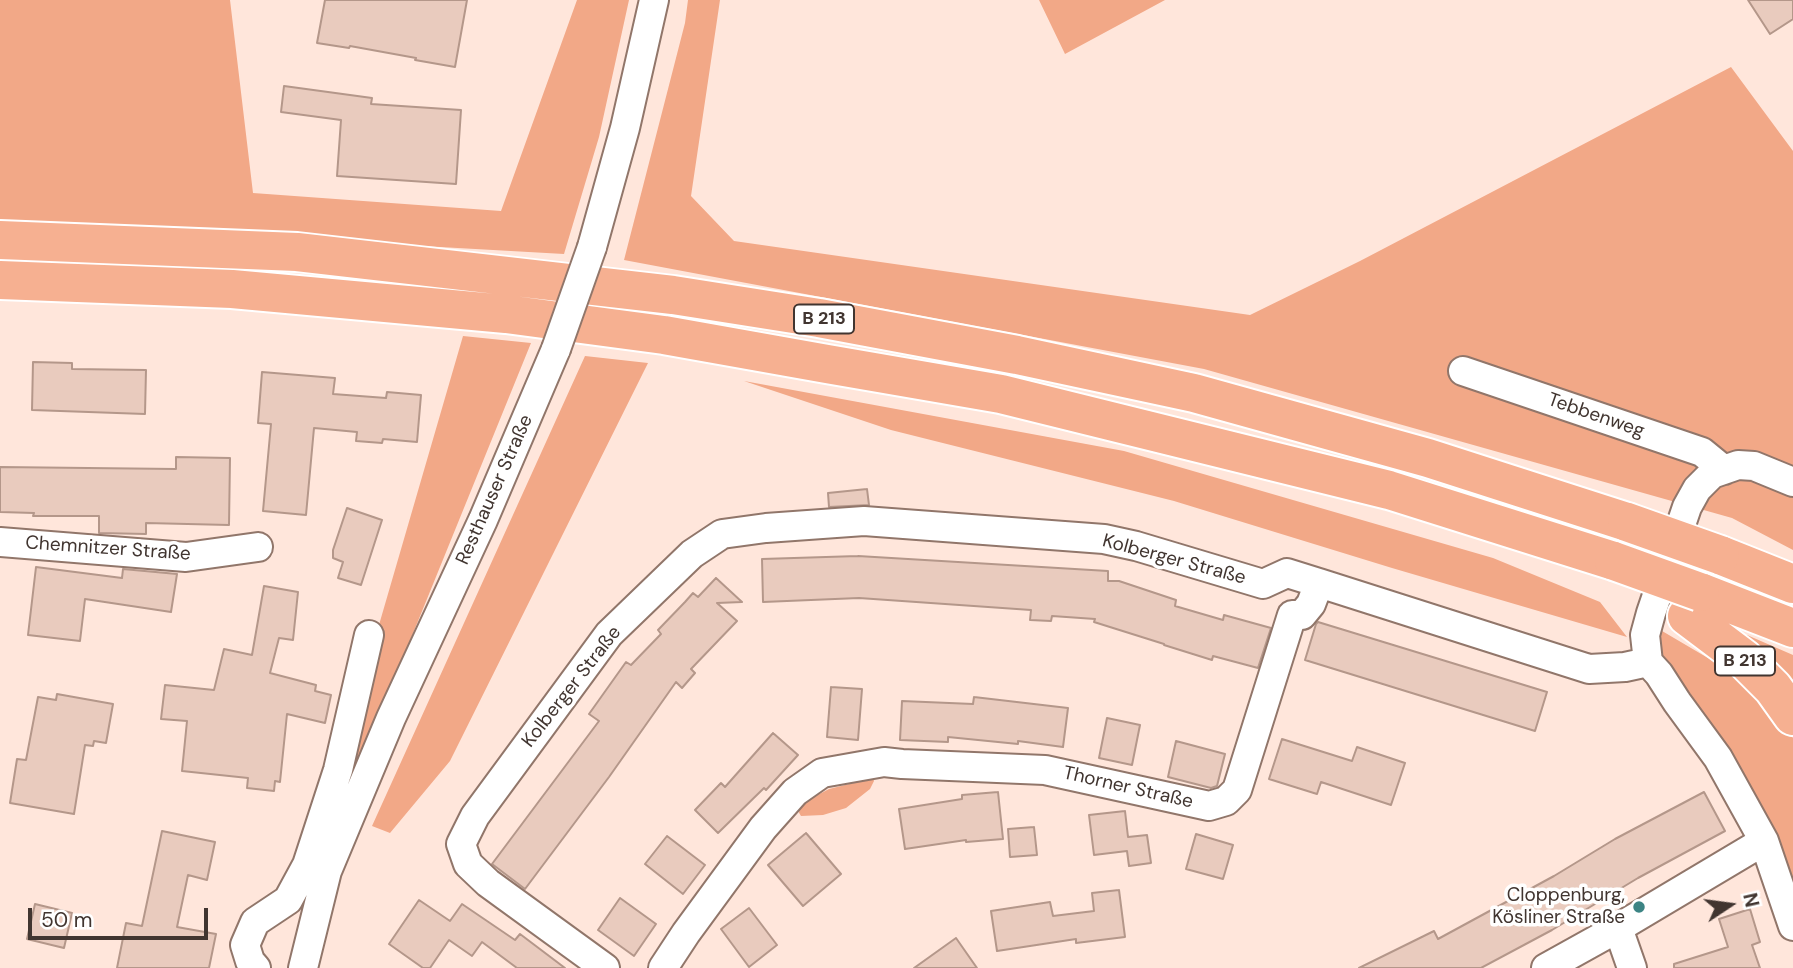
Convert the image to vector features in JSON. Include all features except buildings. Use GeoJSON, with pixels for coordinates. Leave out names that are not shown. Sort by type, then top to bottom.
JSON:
{"type":"FeatureCollection","features":[{"type":"Feature","properties":{"kind":"highway","name":"B 213"},"geometry":{"type":"LineString","coordinates":[[0,240],[297,252],[673,295],[819,318],[1017,355],[1194,393],[1428,458],[1627,522],[1793,584]]}},
{"type":"Feature","properties":{"kind":"highway","name":"B 213"},"geometry":{"type":"LineString","coordinates":[[0,280],[232,289],[506,314],[664,335],[1001,394],[1389,489],[1490,520],[1511,547],[1611,571],[1693,604],[1793,628]]}},
{"type":"Feature","properties":{"kind":"highway","name":"B 213"},"geometry":{"type":"LineString","coordinates":[[1693,604],[1773,688],[1793,716]]}},
{"type":"Feature","properties":{"kind":"street","name":"Resthauser Straße"},"geometry":{"type":"LineString","coordinates":[[303,968],[327,871],[390,718],[483,520],[556,349],[592,247],[625,128],[654,0]]}},
{"type":"Feature","properties":{"kind":"street","name":"Tebbenweg"},"geometry":{"type":"LineString","coordinates":[[1463,371],[1702,452],[1724,470]]}},
{"type":"Feature","properties":{"kind":"street"},"geometry":{"type":"LineString","coordinates":[[1793,482],[1754,466],[1738,466],[1724,470],[1712,474],[1704,481],[1687,507],[1646,635],[1648,662],[1718,758],[1764,841],[1793,926]]}},
{"type":"Feature","properties":{"kind":"street","name":"Kolberger Straße"},"geometry":{"type":"LineString","coordinates":[[605,968],[488,883],[468,864],[461,844],[475,816],[609,634],[692,555],[722,534],[766,527],[864,521],[1104,539],[1263,584],[1279,608],[1292,615]]}},
{"type":"Feature","properties":{"kind":"street","name":"Chemnitzer Straße"},"geometry":{"type":"LineString","coordinates":[[0,542],[186,557],[258,547]]}},
{"type":"Feature","properties":{"kind":"street","name":"Kolberger Straße"},"geometry":{"type":"LineString","coordinates":[[1263,584],[1287,573],[1319,583]]}},
{"type":"Feature","properties":{"kind":"street"},"geometry":{"type":"LineString","coordinates":[[1319,583],[1589,669],[1625,667],[1648,662]]}},
{"type":"Feature","properties":{"kind":"street","name":"Thorner Straße"},"geometry":{"type":"LineString","coordinates":[[663,968],[763,828],[795,792],[822,772],[884,762],[1045,770],[1209,806],[1226,801],[1237,790],[1292,615],[1302,615],[1311,604],[1319,583]]}},
{"type":"Feature","properties":{"kind":"street"},"geometry":{"type":"LineString","coordinates":[[256,968],[250,961],[245,945],[255,922],[288,900],[307,865],[338,770],[369,635]]}},
{"type":"Feature","properties":{"kind":"street"},"geometry":{"type":"LineString","coordinates":[[1546,968],[1764,841]]}},
{"type":"Feature","properties":{"kind":"street"},"geometry":{"type":"LineString","coordinates":[[1618,928],[1632,968]]}},
{"type":"Feature","properties":{"kind":"shaded area"},"geometry":{"type":"Polygon","coordinates":[[[0,0],[230,0],[253,193],[501,211],[577,0],[629,0],[599,137],[564,254],[298,239],[0,228],[0,0]]]}},
{"type":"Feature","properties":{"kind":"shaded area"},"geometry":{"type":"Polygon","coordinates":[[[688,0],[720,0],[691,196],[734,241],[1250,315],[1360,261],[1731,67],[1793,151],[1793,550],[1732,518],[1204,369],[624,260],[685,23],[688,0]]]}},
{"type":"Feature","properties":{"kind":"shaded area"},"geometry":{"type":"Polygon","coordinates":[[[1039,0],[1165,0],[1065,54],[1039,0]]]}},
{"type":"Feature","properties":{"kind":"shaded area"},"geometry":{"type":"Polygon","coordinates":[[[463,336],[531,343],[340,813],[365,673],[463,336]]]}},
{"type":"Feature","properties":{"kind":"shaded area"},"geometry":{"type":"Polygon","coordinates":[[[585,356],[648,363],[450,761],[390,833],[372,826],[585,356]]]}},
{"type":"Feature","properties":{"kind":"shaded area"},"geometry":{"type":"Polygon","coordinates":[[[744,381],[1124,451],[1493,558],[1600,602],[1627,637],[1174,501],[891,430],[744,381]]]}},
{"type":"Feature","properties":{"kind":"shaded area"},"geometry":{"type":"Polygon","coordinates":[[[1657,628],[1759,688],[1793,738],[1793,887],[1658,659],[1657,628]]]}},
{"type":"Feature","properties":{"kind":"shaded area"},"geometry":{"type":"Polygon","coordinates":[[[1747,635],[1793,655],[1793,694],[1743,642],[1747,635]]]}},
{"type":"Feature","properties":{"kind":"shaded area"},"geometry":{"type":"Polygon","coordinates":[[[873,778],[870,789],[846,808],[823,815],[801,816],[798,811],[810,799],[829,789],[873,778]]]}},
{"type":"Feature","properties":{"kind":"place","name":"Cloppenburg, Kösliner Straße"},"geometry":{"type":"Point","coordinates":[1639,907]}}]}
